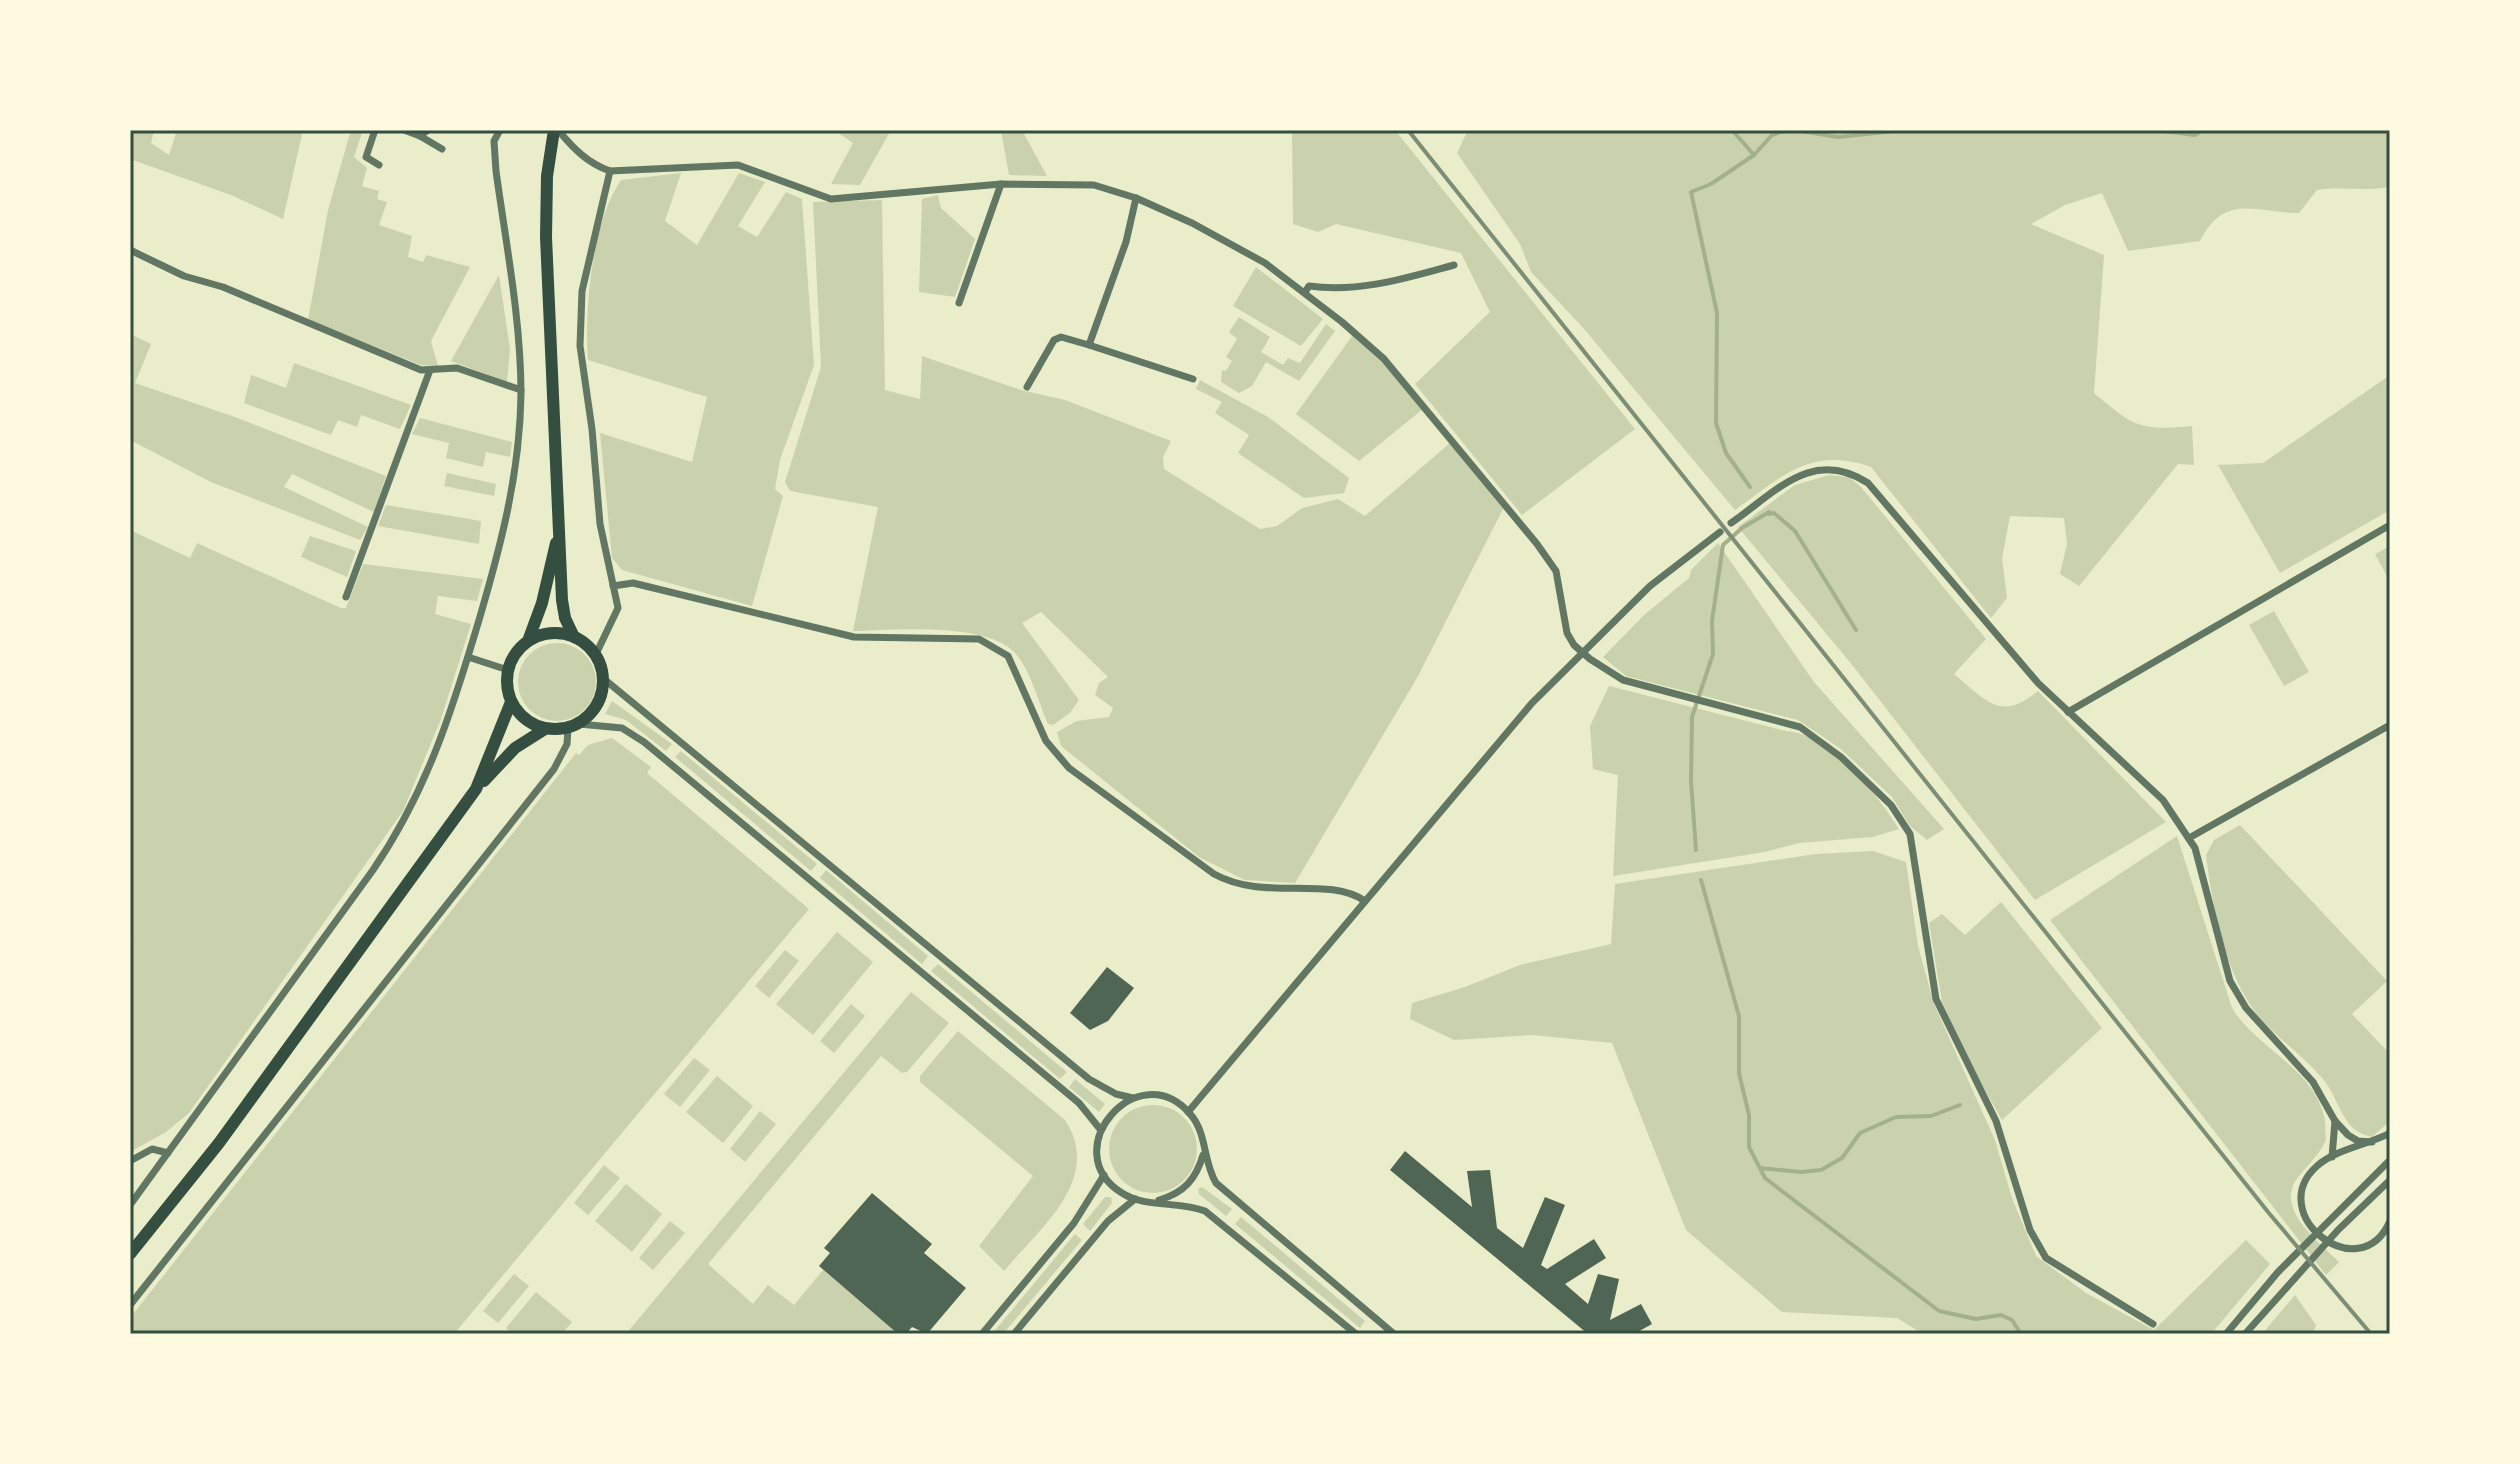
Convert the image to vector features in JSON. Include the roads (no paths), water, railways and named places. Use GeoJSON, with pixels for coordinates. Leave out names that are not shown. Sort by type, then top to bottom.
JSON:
{"type":"FeatureCollection","features":[{"type":"Feature","properties":{"kind":"highway"},"geometry":{"type":"LineString","coordinates":[[130,1254],[219,1143],[476,789],[515,748],[545,729],[574,726],[598,705],[604,679],[596,654],[574,637],[565,618],[562,600],[546,237],[547,176],[556,130]]}},
{"type":"Feature","properties":{"kind":"highway"},"geometry":{"type":"LineString","coordinates":[[528,641],[542,603],[558,533]]}},
{"type":"Feature","properties":{"kind":"highway"},"geometry":{"type":"LineString","coordinates":[[476,789],[511,702],[508,670],[515,654],[528,641],[543,634],[574,637]]}},
{"type":"Feature","properties":{"kind":"highway"},"geometry":{"type":"LineString","coordinates":[[511,702],[525,719],[545,729]]}},
{"type":"Feature","properties":{"kind":"street"},"geometry":{"type":"LineString","coordinates":[[375,130],[366,157],[379,165]]}},
{"type":"Feature","properties":{"kind":"street"},"geometry":{"type":"LineString","coordinates":[[404,130],[442,149]]}},
{"type":"Feature","properties":{"kind":"street"},"geometry":{"type":"LineString","coordinates":[[420,136],[428,130]]}},
{"type":"Feature","properties":{"kind":"street"},"geometry":{"type":"LineString","coordinates":[[130,1205],[405,823],[439,749],[505,529],[517,467],[521,390],[496,171],[494,141],[500,130]]}},
{"type":"Feature","properties":{"kind":"street"},"geometry":{"type":"LineString","coordinates":[[556,130],[578,153],[597,167],[610,171],[738,165],[831,199],[1001,184],[1094,185],[1136,198],[1192,223],[1265,263],[1305,292],[1384,359],[1537,544],[1556,571],[1567,633],[1580,650],[1623,680],[1800,727],[1841,757],[1891,805],[1910,834],[1936,999],[1996,1121],[2030,1230],[2046,1258],[2153,1324]]}},
{"type":"Feature","properties":{"kind":"street"},"geometry":{"type":"LineString","coordinates":[[596,654],[618,608],[600,524],[592,429],[580,346],[582,291],[610,171]]}},
{"type":"Feature","properties":{"kind":"street"},"geometry":{"type":"LineString","coordinates":[[959,303],[1001,184]]}},
{"type":"Feature","properties":{"kind":"street"},"geometry":{"type":"LineString","coordinates":[[1089,345],[1126,242],[1136,198]]}},
{"type":"Feature","properties":{"kind":"street"},"geometry":{"type":"LineString","coordinates":[[130,250],[327,333],[430,370],[457,368],[521,390]]}},
{"type":"Feature","properties":{"kind":"street"},"geometry":{"type":"LineString","coordinates":[[1305,292],[1309,286],[1337,290],[1391,282],[1454,265]]}},
{"type":"Feature","properties":{"kind":"street"},"geometry":{"type":"LineString","coordinates":[[1027,387],[1054,340],[1061,337],[1193,379]]}},
{"type":"Feature","properties":{"kind":"street"},"geometry":{"type":"LineString","coordinates":[[346,597],[430,370]]}},
{"type":"Feature","properties":{"kind":"street"},"geometry":{"type":"LineString","coordinates":[[1731,523],[1800,474],[1821,468],[1853,473],[1887,502],[2018,661],[2163,800],[2189,838],[2230,981],[2246,1008],[2313,1082],[2335,1121],[2358,1141],[2372,1142]]}},
{"type":"Feature","properties":{"kind":"street"},"geometry":{"type":"LineString","coordinates":[[2068,712],[2390,525]]}},
{"type":"Feature","properties":{"kind":"street"},"geometry":{"type":"LineString","coordinates":[[1188,1112],[1580,650],[1650,586],[1720,532]]}},
{"type":"Feature","properties":{"kind":"street"},"geometry":{"type":"LineString","coordinates":[[613,586],[633,583],[854,637],[979,639],[1008,656],[1046,741],[1069,768],[1214,874],[1248,888],[1349,891],[1365,901]]}},
{"type":"Feature","properties":{"kind":"street"},"geometry":{"type":"LineString","coordinates":[[468,657],[508,670]]}},
{"type":"Feature","properties":{"kind":"street"},"geometry":{"type":"LineString","coordinates":[[604,679],[1089,1079],[1116,1094],[1133,1098],[1166,1097],[1188,1112],[1200,1130],[1209,1171],[1228,1195],[1394,1334]]}},
{"type":"Feature","properties":{"kind":"street"},"geometry":{"type":"LineString","coordinates":[[2189,838],[2390,725]]}},
{"type":"Feature","properties":{"kind":"street"},"geometry":{"type":"LineString","coordinates":[[130,1305],[554,769],[574,726],[622,728],[644,742],[1079,1103],[1100,1129]]}},
{"type":"Feature","properties":{"kind":"street"},"geometry":{"type":"LineString","coordinates":[[1133,1098],[1119,1105],[1100,1129],[1098,1161],[1104,1175],[1123,1194],[1135,1199],[1191,1205],[1218,1219],[1356,1334]]}},
{"type":"Feature","properties":{"kind":"street"},"geometry":{"type":"LineString","coordinates":[[2332,1157],[2335,1121]]}},
{"type":"Feature","properties":{"kind":"street"},"geometry":{"type":"LineString","coordinates":[[2390,1133],[2332,1157],[2308,1175],[2301,1191],[2302,1209],[2320,1236],[2337,1247],[2357,1249],[2377,1240],[2390,1221]]}},
{"type":"Feature","properties":{"kind":"street"},"geometry":{"type":"LineString","coordinates":[[130,1161],[152,1149],[168,1153]]}},
{"type":"Feature","properties":{"kind":"street"},"geometry":{"type":"LineString","coordinates":[[1156,1201],[1173,1196],[1188,1185],[1198,1170],[1203,1153]]}},
{"type":"Feature","properties":{"kind":"street"},"geometry":{"type":"LineString","coordinates":[[2226,1334],[2327,1220],[2390,1160]]}},
{"type":"Feature","properties":{"kind":"street"},"geometry":{"type":"LineString","coordinates":[[982,1334],[1074,1223],[1104,1175]]}},
{"type":"Feature","properties":{"kind":"street"},"geometry":{"type":"LineString","coordinates":[[2245,1334],[2338,1230],[2390,1180]]}},
{"type":"Feature","properties":{"kind":"street"},"geometry":{"type":"LineString","coordinates":[[1014,1334],[1108,1221],[1135,1199]]}},
{"type":"Feature","properties":{"kind":"waterway"},"geometry":{"type":"LineString","coordinates":[[1732,130],[1754,155],[1711,184],[1691,192],[1717,313],[1716,423],[1726,453],[1750,487]]}},
{"type":"Feature","properties":{"kind":"waterway"},"geometry":{"type":"LineString","coordinates":[[1754,155],[1772,135],[1787,130]]}},
{"type":"Feature","properties":{"kind":"waterway"},"geometry":{"type":"LineString","coordinates":[[1795,130],[1838,137],[1904,130]]}},
{"type":"Feature","properties":{"kind":"waterway"},"geometry":{"type":"LineString","coordinates":[[2156,130],[2195,135],[2203,130]]}},
{"type":"Feature","properties":{"kind":"waterway"},"geometry":{"type":"LineString","coordinates":[[1696,850],[1691,781],[1692,717],[1713,654],[1712,621],[1723,545],[1742,528],[1769,512]]}},
{"type":"Feature","properties":{"kind":"waterway"},"geometry":{"type":"LineString","coordinates":[[1769,514],[1774,513],[1795,531],[1856,630]]}},
{"type":"Feature","properties":{"kind":"waterway"},"geometry":{"type":"LineString","coordinates":[[1701,880],[1739,1016],[1739,1073],[1749,1115],[1749,1147],[1765,1178],[1939,1311],[1976,1319],[2001,1315],[2012,1320],[2021,1334]]}},
{"type":"Feature","properties":{"kind":"waterway"},"geometry":{"type":"LineString","coordinates":[[1760,1168],[1801,1172],[1821,1170],[1842,1158],[1860,1133],[1896,1117],[1931,1116],[1960,1105]]}},
{"type":"Feature","properties":{"kind":"railway"},"geometry":{"type":"LineString","coordinates":[[1408,130],[2268,1212],[2371,1334]]}}]}
